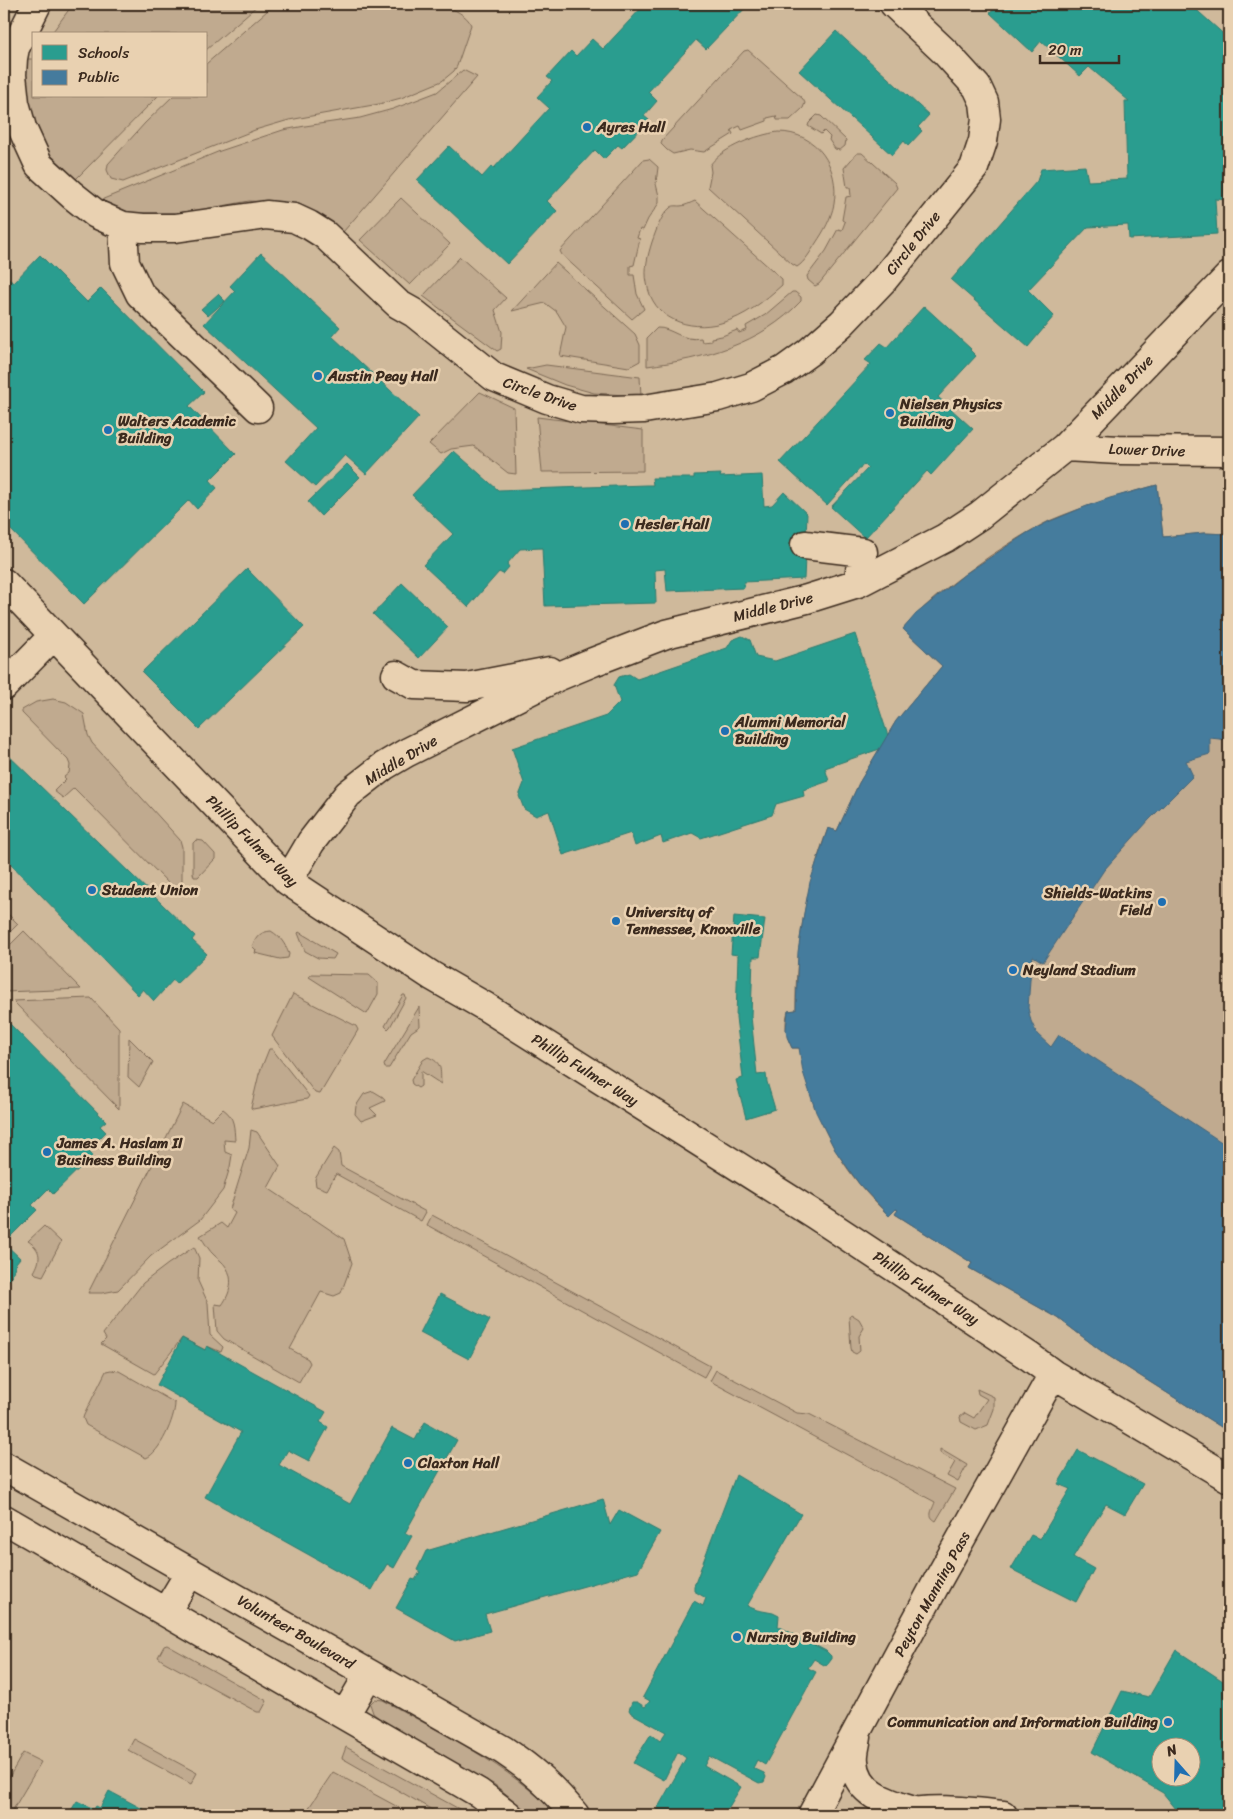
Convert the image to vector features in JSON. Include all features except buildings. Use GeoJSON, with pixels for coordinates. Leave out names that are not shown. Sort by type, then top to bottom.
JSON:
{"type":"FeatureCollection","features":[{"type":"Feature","properties":{"kind":"street","name":"Circle Drive"},"geometry":{"type":"LineString","coordinates":[[36,4],[9,38],[15,102],[22,128],[39,164],[72,195],[96,214],[123,226],[175,228],[266,215],[294,218],[325,235],[398,304],[414,313],[494,378],[547,399],[581,409],[644,409],[718,397],[751,387],[784,370],[809,352],[842,323],[885,278],[974,168],[984,141],[986,119],[984,102],[977,87],[946,53],[894,4]]}},
{"type":"Feature","properties":{"kind":"street"},"geometry":{"type":"LineString","coordinates":[[4,138],[39,164]]}},
{"type":"Feature","properties":{"kind":"street"},"geometry":{"type":"LineString","coordinates":[[123,226],[125,263],[140,294],[258,408]]}},
{"type":"Feature","properties":{"kind":"street","name":"Middle Drive"},"geometry":{"type":"LineString","coordinates":[[288,881],[311,842],[348,794],[384,766],[406,753],[557,677],[593,662],[666,634],[807,599],[858,583],[945,538],[980,515],[1065,447],[1229,276]]}},
{"type":"Feature","properties":{"kind":"street","name":"Lower Drive"},"geometry":{"type":"LineString","coordinates":[[1065,447],[1229,451]]}},
{"type":"Feature","properties":{"kind":"street"},"geometry":{"type":"LineString","coordinates":[[806,545],[863,552],[858,583]]}},
{"type":"Feature","properties":{"kind":"street","name":"Phillip Fulmer Way"},"geometry":{"type":"LineString","coordinates":[[4,583],[288,881],[432,976],[486,1007],[824,1220],[1053,1374],[1229,1478]]}},
{"type":"Feature","properties":{"kind":"street"},"geometry":{"type":"LineString","coordinates":[[4,686],[54,636]]}},
{"type":"Feature","properties":{"kind":"street"},"geometry":{"type":"LineString","coordinates":[[396,675],[414,685],[467,687],[593,662]]}},
{"type":"Feature","properties":{"kind":"street","name":"Peyton Manning Pass"},"geometry":{"type":"LineString","coordinates":[[812,1815],[938,1580],[1053,1374]]}},
{"type":"Feature","properties":{"kind":"street","name":"Volunteer Boulevard"},"geometry":{"type":"LineString","coordinates":[[4,1466],[503,1750],[532,1769],[557,1793],[575,1815]]}},
{"type":"Feature","properties":{"kind":"street"},"geometry":{"type":"LineString","coordinates":[[4,1518],[479,1793],[508,1815]]}},
{"type":"Feature","properties":{"kind":"street"},"geometry":{"type":"LineString","coordinates":[[166,1612],[190,1572]]}},
{"type":"Feature","properties":{"kind":"street"},"geometry":{"type":"LineString","coordinates":[[345,1715],[369,1674]]}},
{"type":"Feature","properties":{"kind":"street"},"geometry":{"type":"LineString","coordinates":[[858,1731],[854,1760],[857,1774],[866,1788],[881,1800],[908,1813],[969,1812],[1003,1815]]}},
{"type":"Feature","properties":{"kind":"shaded area","name":"University of Tennessee, Knoxville"},"geometry":{"type":"Polygon","coordinates":[[[4,4],[1229,4],[1229,1815],[4,1815],[4,4]]]}},
{"type":"Feature","properties":{"kind":"shaded area"},"geometry":{"type":"Polygon","coordinates":[[[73,4],[259,4],[208,48],[208,32],[52,32],[73,4]]]}},
{"type":"Feature","properties":{"kind":"shaded area"},"geometry":{"type":"Polygon","coordinates":[[[275,4],[443,4],[463,15],[471,25],[457,66],[442,81],[401,98],[379,104],[289,120],[255,130],[123,182],[111,179],[107,170],[108,164],[145,123],[171,98],[208,98],[208,62],[275,4]]]}},
{"type":"Feature","properties":{"kind":"shaded area"},"geometry":{"type":"Polygon","coordinates":[[[748,50],[803,99],[805,103],[803,108],[790,120],[777,120],[776,116],[767,118],[767,121],[742,130],[740,126],[731,130],[733,134],[704,152],[690,150],[673,154],[667,150],[661,144],[662,140],[744,51],[748,50]]]}},
{"type":"Feature","properties":{"kind":"shaded area"},"geometry":{"type":"Polygon","coordinates":[[[24,59],[32,59],[32,98],[156,98],[76,179],[37,139],[29,125],[24,59]]]}},
{"type":"Feature","properties":{"kind":"shaded area"},"geometry":{"type":"Polygon","coordinates":[[[463,70],[477,77],[343,232],[286,203],[249,201],[185,213],[130,213],[101,200],[220,151],[283,130],[360,118],[393,109],[437,92],[463,70]]]}},
{"type":"Feature","properties":{"kind":"shaded area"},"geometry":{"type":"Polygon","coordinates":[[[817,115],[821,116],[846,140],[845,146],[840,150],[835,149],[829,140],[830,137],[824,131],[821,134],[808,126],[817,115]]]}},
{"type":"Feature","properties":{"kind":"shaded area"},"geometry":{"type":"Polygon","coordinates":[[[778,132],[804,138],[823,154],[833,177],[835,190],[833,209],[829,220],[810,253],[797,267],[708,187],[711,172],[710,165],[723,153],[751,139],[778,132]]]}},
{"type":"Feature","properties":{"kind":"shaded area"},"geometry":{"type":"Polygon","coordinates":[[[857,153],[862,153],[895,183],[897,188],[819,284],[815,286],[808,280],[807,276],[826,251],[838,229],[842,230],[845,222],[842,220],[846,197],[851,196],[850,187],[847,187],[844,168],[857,153]]]}},
{"type":"Feature","properties":{"kind":"shaded area"},"geometry":{"type":"Polygon","coordinates":[[[649,159],[658,167],[656,184],[659,203],[643,230],[640,229],[637,238],[640,239],[634,265],[630,266],[630,275],[634,275],[637,294],[644,309],[632,319],[562,255],[560,251],[643,160],[649,159]]]}},
{"type":"Feature","properties":{"kind":"shaded area"},"geometry":{"type":"Polygon","coordinates":[[[401,198],[450,244],[410,285],[360,240],[401,198]]]}},
{"type":"Feature","properties":{"kind":"shaded area"},"geometry":{"type":"Polygon","coordinates":[[[695,201],[782,279],[782,285],[754,308],[738,317],[721,323],[697,326],[674,320],[664,314],[656,306],[650,295],[646,278],[647,262],[651,247],[657,228],[664,215],[672,206],[684,206],[695,201]]]}},
{"type":"Feature","properties":{"kind":"shaded area"},"geometry":{"type":"Polygon","coordinates":[[[460,257],[506,298],[495,310],[502,332],[501,349],[497,351],[423,296],[460,257]]]}},
{"type":"Feature","properties":{"kind":"shaded area"},"geometry":{"type":"Polygon","coordinates":[[[556,263],[635,334],[640,345],[640,361],[629,367],[560,356],[566,327],[557,312],[545,303],[512,311],[556,263]]]}},
{"type":"Feature","properties":{"kind":"shaded area"},"geometry":{"type":"Polygon","coordinates":[[[792,292],[801,297],[801,301],[785,316],[750,339],[710,354],[647,366],[647,338],[657,328],[662,328],[688,338],[701,338],[702,342],[711,341],[711,338],[737,330],[739,333],[747,330],[746,326],[765,315],[792,292]]]}},
{"type":"Feature","properties":{"kind":"shaded area"},"geometry":{"type":"Polygon","coordinates":[[[546,365],[640,377],[641,396],[594,393],[565,385],[526,369],[546,365]]]}},
{"type":"Feature","properties":{"kind":"shaded area"},"geometry":{"type":"Polygon","coordinates":[[[480,392],[514,408],[516,474],[508,473],[474,446],[451,449],[441,454],[429,444],[480,392]]]}},
{"type":"Feature","properties":{"kind":"shaded area"},"geometry":{"type":"Polygon","coordinates":[[[537,417],[643,430],[643,471],[542,472],[537,417]]]}},
{"type":"Feature","properties":{"kind":"shaded area","name":"Neyland Stadium"},"geometry":{"type":"Polygon","coordinates":[[[1157,485],[1163,537],[1204,533],[1229,534],[1229,1432],[1104,1353],[1058,1318],[969,1268],[972,1263],[895,1214],[898,1210],[896,1209],[889,1216],[860,1185],[829,1138],[808,1085],[800,1048],[792,1048],[786,1030],[788,1011],[796,1010],[797,964],[803,917],[820,850],[828,828],[837,831],[859,783],[896,721],[942,666],[903,629],[923,608],[955,581],[990,556],[1034,529],[1049,521],[1089,506],[1157,485]]]}},
{"type":"Feature","properties":{"kind":"shaded area"},"geometry":{"type":"Polygon","coordinates":[[[53,699],[66,702],[84,714],[88,735],[92,743],[180,840],[182,847],[182,889],[179,894],[74,788],[63,798],[54,791],[66,779],[64,777],[69,773],[70,765],[68,760],[22,713],[22,710],[36,702],[53,699]]]}},
{"type":"Feature","properties":{"kind":"shaded area"},"geometry":{"type":"Polygon","coordinates":[[[196,840],[203,841],[215,854],[215,859],[198,877],[194,877],[193,843],[196,840]]]}},
{"type":"Feature","properties":{"kind":"shaded area"},"geometry":{"type":"Polygon","coordinates":[[[4,910],[18,924],[4,938],[4,910]]]}},
{"type":"Feature","properties":{"kind":"shaded area"},"geometry":{"type":"Polygon","coordinates":[[[24,931],[81,989],[4,992],[4,951],[24,931]]]}},
{"type":"Feature","properties":{"kind":"shaded area"},"geometry":{"type":"Polygon","coordinates":[[[271,931],[284,944],[289,954],[288,958],[280,959],[255,953],[256,950],[252,946],[257,937],[264,932],[271,931]]]}},
{"type":"Feature","properties":{"kind":"shaded area"},"geometry":{"type":"Polygon","coordinates":[[[299,932],[336,954],[333,959],[318,958],[305,951],[299,932]]]}},
{"type":"Feature","properties":{"kind":"shaded area"},"geometry":{"type":"Polygon","coordinates":[[[311,974],[369,975],[378,983],[378,994],[367,1014],[309,977],[311,974]]]}},
{"type":"Feature","properties":{"kind":"shaded area"},"geometry":{"type":"Polygon","coordinates":[[[293,994],[356,1026],[358,1030],[320,1094],[315,1093],[272,1036],[293,994]]]}},
{"type":"Feature","properties":{"kind":"shaded area"},"geometry":{"type":"Polygon","coordinates":[[[403,995],[406,998],[388,1029],[385,1026],[403,995]]]}},
{"type":"Feature","properties":{"kind":"shaded area"},"geometry":{"type":"Polygon","coordinates":[[[91,998],[119,1028],[119,1109],[13,1001],[91,998]]]}},
{"type":"Feature","properties":{"kind":"shaded area"},"geometry":{"type":"Polygon","coordinates":[[[419,1007],[420,1026],[411,1032],[389,1068],[385,1068],[384,1065],[419,1007]]]}},
{"type":"Feature","properties":{"kind":"shaded area"},"geometry":{"type":"Polygon","coordinates":[[[129,1038],[153,1062],[139,1087],[128,1077],[129,1038]]]}},
{"type":"Feature","properties":{"kind":"shaded area"},"geometry":{"type":"Polygon","coordinates":[[[269,1049],[272,1049],[309,1096],[307,1099],[251,1108],[259,1074],[269,1049]]]}},
{"type":"Feature","properties":{"kind":"shaded area"},"geometry":{"type":"Polygon","coordinates":[[[428,1057],[433,1059],[440,1067],[441,1084],[421,1071],[421,1086],[418,1088],[412,1084],[411,1080],[423,1060],[428,1057]]]}},
{"type":"Feature","properties":{"kind":"shaded area"},"geometry":{"type":"Polygon","coordinates":[[[373,1091],[383,1097],[385,1101],[370,1108],[377,1115],[361,1121],[355,1114],[356,1106],[364,1094],[373,1091]]]}},
{"type":"Feature","properties":{"kind":"shaded area"},"geometry":{"type":"Polygon","coordinates":[[[183,1104],[212,1120],[223,1109],[232,1119],[235,1141],[224,1140],[225,1152],[232,1155],[223,1190],[200,1220],[151,1256],[118,1290],[88,1293],[183,1104]]]}},
{"type":"Feature","properties":{"kind":"shaded area"},"geometry":{"type":"Polygon","coordinates":[[[251,1130],[257,1132],[280,1166],[268,1188],[344,1239],[352,1263],[341,1293],[334,1296],[321,1292],[290,1349],[308,1359],[310,1363],[299,1382],[224,1339],[217,1331],[215,1304],[222,1305],[225,1300],[230,1288],[230,1277],[225,1266],[211,1252],[200,1236],[221,1223],[227,1228],[235,1213],[230,1209],[249,1148],[251,1130]]]}},
{"type":"Feature","properties":{"kind":"shaded area"},"geometry":{"type":"Polygon","coordinates":[[[334,1148],[339,1152],[341,1166],[426,1212],[421,1221],[336,1174],[327,1190],[316,1186],[315,1179],[334,1148]]]}},
{"type":"Feature","properties":{"kind":"shaded area"},"geometry":{"type":"Polygon","coordinates":[[[432,1215],[710,1366],[704,1377],[427,1225],[432,1215]]]}},
{"type":"Feature","properties":{"kind":"shaded area"},"geometry":{"type":"Polygon","coordinates":[[[44,1226],[61,1242],[43,1276],[34,1272],[39,1255],[33,1244],[28,1241],[44,1226]]]}},
{"type":"Feature","properties":{"kind":"shaded area"},"geometry":{"type":"Polygon","coordinates":[[[194,1247],[199,1258],[198,1281],[208,1303],[210,1335],[223,1347],[221,1352],[207,1346],[205,1350],[182,1338],[154,1374],[101,1344],[106,1339],[103,1334],[143,1283],[194,1247]]]}},
{"type":"Feature","properties":{"kind":"shaded area"},"geometry":{"type":"Polygon","coordinates":[[[851,1314],[859,1319],[864,1328],[859,1336],[860,1351],[856,1354],[852,1352],[851,1348],[849,1317],[851,1314]]]}},
{"type":"Feature","properties":{"kind":"shaded area"},"geometry":{"type":"Polygon","coordinates":[[[716,1370],[797,1413],[809,1414],[955,1489],[936,1521],[931,1515],[935,1502],[710,1381],[716,1370]]]}},
{"type":"Feature","properties":{"kind":"shaded area"},"geometry":{"type":"Polygon","coordinates":[[[106,1371],[119,1371],[175,1403],[166,1434],[151,1455],[146,1458],[86,1425],[83,1418],[106,1371]]]}},
{"type":"Feature","properties":{"kind":"shaded area"},"geometry":{"type":"Polygon","coordinates":[[[977,1389],[994,1397],[994,1409],[988,1425],[976,1430],[961,1422],[960,1417],[965,1413],[974,1418],[987,1399],[978,1394],[977,1389]]]}},
{"type":"Feature","properties":{"kind":"shaded area"},"geometry":{"type":"Polygon","coordinates":[[[940,1449],[967,1465],[958,1482],[947,1476],[955,1462],[940,1453],[940,1449]]]}},
{"type":"Feature","properties":{"kind":"shaded area"},"geometry":{"type":"Polygon","coordinates":[[[167,1645],[267,1701],[261,1712],[257,1712],[163,1661],[158,1657],[164,1646],[167,1645]]]}},
{"type":"Feature","properties":{"kind":"shaded area"},"geometry":{"type":"Polygon","coordinates":[[[375,1699],[383,1700],[496,1765],[518,1780],[557,1815],[532,1815],[495,1785],[381,1720],[373,1713],[370,1704],[375,1699]]]}},
{"type":"Feature","properties":{"kind":"shaded area"},"geometry":{"type":"Polygon","coordinates":[[[134,1739],[197,1773],[191,1784],[128,1750],[134,1739]]]}},
{"type":"Feature","properties":{"kind":"shaded area"},"geometry":{"type":"Polygon","coordinates":[[[346,1747],[470,1815],[441,1815],[342,1758],[346,1747]]]}},
{"type":"Feature","properties":{"kind":"shaded area"},"geometry":{"type":"Polygon","coordinates":[[[23,1753],[41,1762],[10,1815],[4,1815],[4,1786],[23,1753]]]}},
{"type":"Feature","properties":{"kind":"shaded area"},"geometry":{"type":"Polygon","coordinates":[[[333,1772],[409,1813],[408,1815],[319,1815],[308,1809],[333,1772]]]}},
{"type":"Feature","properties":{"kind":"place","name":"Ayres Hall"},"geometry":{"type":"Point","coordinates":[587,127]}},
{"type":"Feature","properties":{"kind":"place","name":"Austin Peay Hall"},"geometry":{"type":"Point","coordinates":[318,376]}},
{"type":"Feature","properties":{"kind":"place","name":"Nielsen Physics Building"},"geometry":{"type":"Point","coordinates":[890,413]}},
{"type":"Feature","properties":{"kind":"place","name":"Walters Academic Building"},"geometry":{"type":"Point","coordinates":[108,430]}},
{"type":"Feature","properties":{"kind":"place","name":"Hesler Hall"},"geometry":{"type":"Point","coordinates":[625,524]}},
{"type":"Feature","properties":{"kind":"place","name":"Alumni Memorial Building"},"geometry":{"type":"Point","coordinates":[725,731]}},
{"type":"Feature","properties":{"kind":"place","name":"Student Union"},"geometry":{"type":"Point","coordinates":[92,890]}},
{"type":"Feature","properties":{"kind":"place","name":"Shields-Watkins Field"},"geometry":{"type":"Point","coordinates":[1162,902]}},
{"type":"Feature","properties":{"kind":"place","name":"University of Tennessee, Knoxville"},"geometry":{"type":"Point","coordinates":[616,921]}},
{"type":"Feature","properties":{"kind":"place","name":"Neyland Stadium"},"geometry":{"type":"Point","coordinates":[1013,970]}},
{"type":"Feature","properties":{"kind":"place","name":"James A. Haslam II Business Building"},"geometry":{"type":"Point","coordinates":[47,1152]}},
{"type":"Feature","properties":{"kind":"place","name":"Claxton Hall"},"geometry":{"type":"Point","coordinates":[408,1463]}},
{"type":"Feature","properties":{"kind":"place","name":"Nursing Building"},"geometry":{"type":"Point","coordinates":[737,1637]}},
{"type":"Feature","properties":{"kind":"place","name":"Communication and Information Building"},"geometry":{"type":"Point","coordinates":[1168,1722]}}]}
